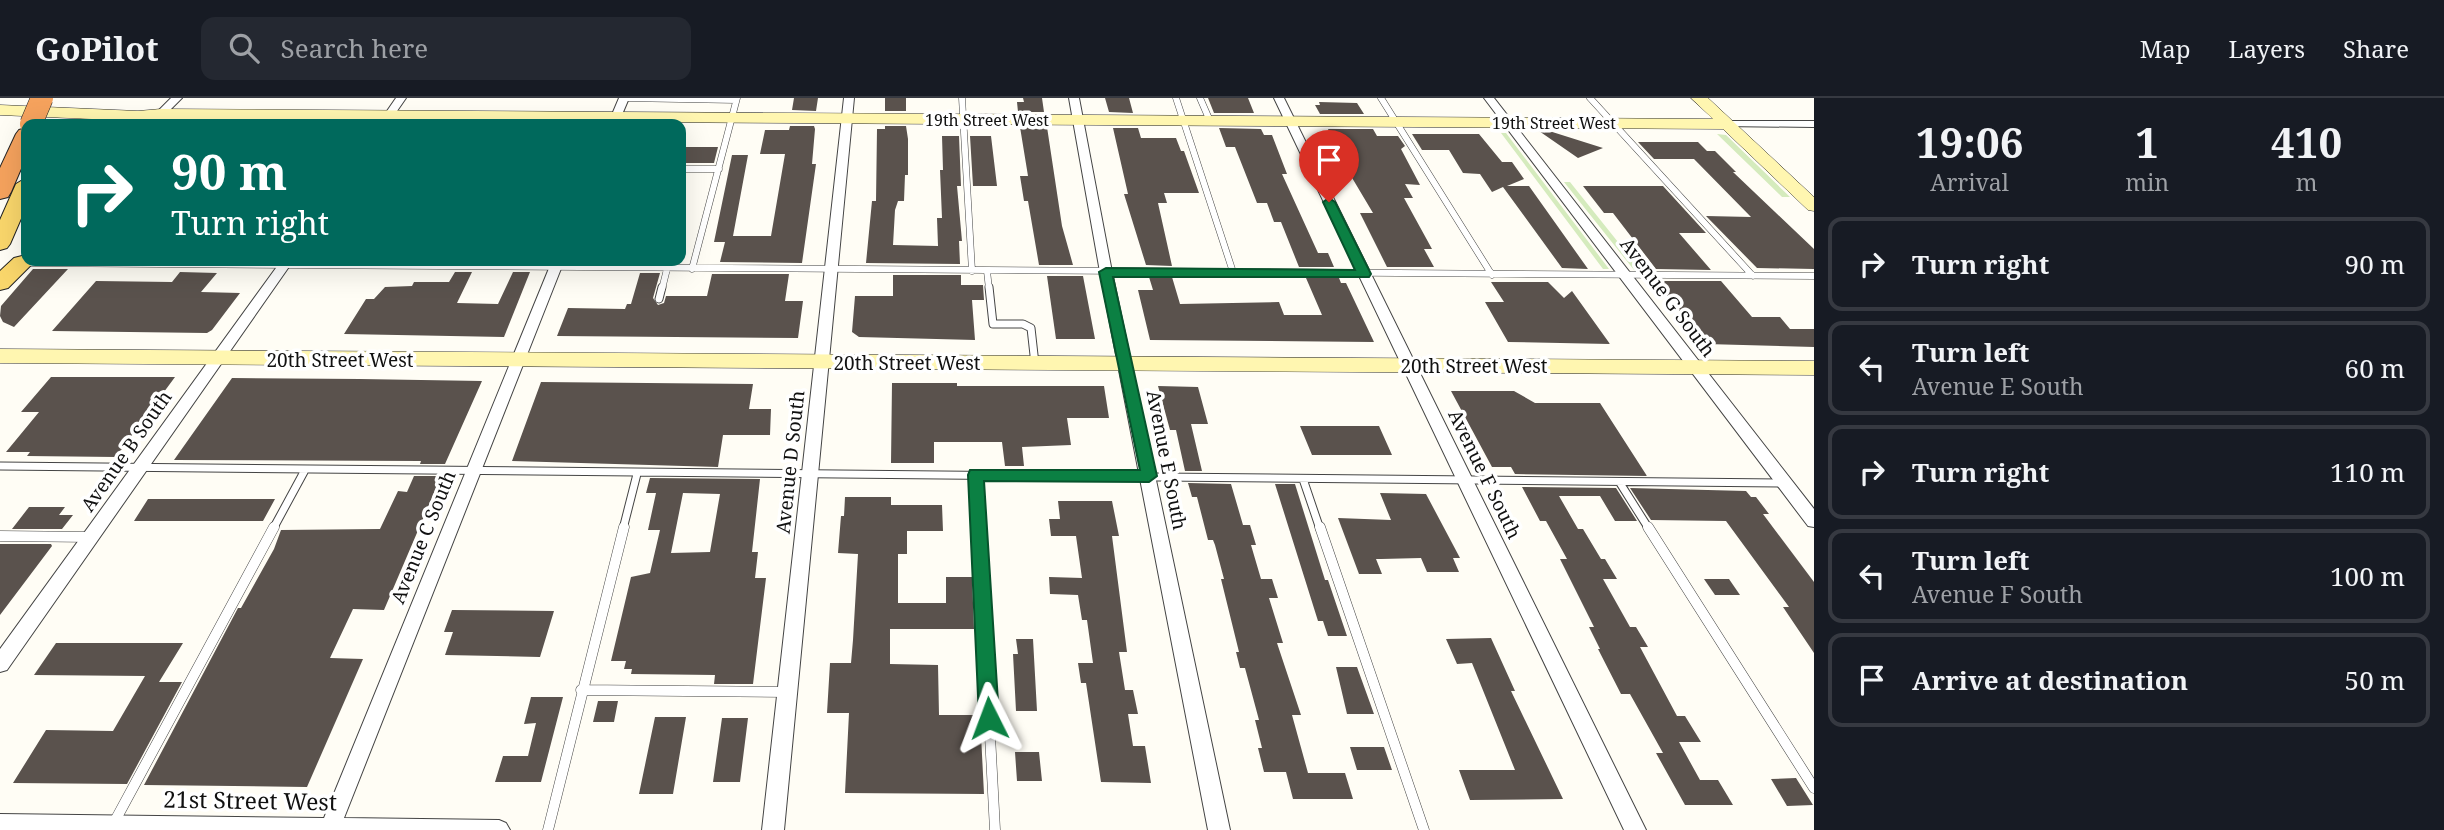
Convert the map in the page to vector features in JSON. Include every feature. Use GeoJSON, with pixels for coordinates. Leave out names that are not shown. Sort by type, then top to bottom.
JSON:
{"type":"FeatureCollection","features":[{"type":"Feature","properties":{"kind":"highway"},"geometry":{"type":"LineString","coordinates":[[33,119],[42,98]]}},
{"type":"Feature","properties":{"kind":"highway"},"geometry":{"type":"LineString","coordinates":[[53,119],[60,98]]}},
{"type":"Feature","properties":{"kind":"highway"},"geometry":{"type":"LineString","coordinates":[[0,192],[21,145]]}},
{"type":"Feature","properties":{"kind":"main road"},"geometry":{"type":"LineString","coordinates":[[0,244],[21,196]]}},
{"type":"Feature","properties":{"kind":"main road"},"geometry":{"type":"LineString","coordinates":[[0,283],[21,263]]}},
{"type":"Feature","properties":{"kind":"street"},"geometry":{"type":"LineString","coordinates":[[0,98],[146,108],[155,119]]}},
{"type":"Feature","properties":{"kind":"street"},"geometry":{"type":"LineString","coordinates":[[155,119],[177,98]]}},
{"type":"Feature","properties":{"kind":"street"},"geometry":{"type":"LineString","coordinates":[[386,119],[401,98]]}},
{"type":"Feature","properties":{"kind":"street"},"geometry":{"type":"LineString","coordinates":[[616,119],[624,98]]}},
{"type":"Feature","properties":{"kind":"street","name":"Avenue D South"},"geometry":{"type":"LineString","coordinates":[[773,830],[849,98]]}},
{"type":"Feature","properties":{"kind":"street","name":"Avenue E South"},"geometry":{"type":"LineString","coordinates":[[1074,98],[1106,272],[1219,830]]}},
{"type":"Feature","properties":{"kind":"street","name":"Avenue F South"},"geometry":{"type":"LineString","coordinates":[[1279,98],[1635,830]]}},
{"type":"Feature","properties":{"kind":"street","name":"Avenue G South"},"geometry":{"type":"LineString","coordinates":[[1489,98],[1814,521]]}},
{"type":"Feature","properties":{"kind":"street"},"geometry":{"type":"LineString","coordinates":[[1699,98],[1814,206]]}},
{"type":"Feature","properties":{"kind":"street"},"geometry":{"type":"LineString","coordinates":[[0,110],[155,119]]}},
{"type":"Feature","properties":{"kind":"street","name":"19th Street West"},"geometry":{"type":"LineString","coordinates":[[686,120],[1814,124]]}},
{"type":"Feature","properties":{"kind":"street","name":"Avenue B South"},"geometry":{"type":"LineString","coordinates":[[0,664],[283,266]]}},
{"type":"Feature","properties":{"kind":"street","name":"Avenue C South"},"geometry":{"type":"LineString","coordinates":[[329,829],[556,266]]}},
{"type":"Feature","properties":{"kind":"street","name":"20th Street West"},"geometry":{"type":"LineString","coordinates":[[0,356],[1814,368]]}},
{"type":"Feature","properties":{"kind":"street","name":"21st Street West"},"geometry":{"type":"LineString","coordinates":[[0,824],[111,828],[499,830]]}},
{"type":"Feature","properties":{"kind":"lane"},"geometry":{"type":"LineString","coordinates":[[624,98],[737,99],[692,269]]}},
{"type":"Feature","properties":{"kind":"lane"},"geometry":{"type":"LineString","coordinates":[[962,98],[972,271]]}},
{"type":"Feature","properties":{"kind":"lane"},"geometry":{"type":"LineString","coordinates":[[1176,98],[1233,272]]}},
{"type":"Feature","properties":{"kind":"lane"},"geometry":{"type":"LineString","coordinates":[[1200,98],[1210,121]]}},
{"type":"Feature","properties":{"kind":"lane"},"geometry":{"type":"LineString","coordinates":[[1381,98],[1492,275]]}},
{"type":"Feature","properties":{"kind":"lane"},"geometry":{"type":"LineString","coordinates":[[1590,98],[1753,276]]}},
{"type":"Feature","properties":{"kind":"lane"},"geometry":{"type":"LineString","coordinates":[[686,169],[719,169]]}},
{"type":"Feature","properties":{"kind":"lane"},"geometry":{"type":"LineString","coordinates":[[584,266],[667,269],[1814,276]]}},
{"type":"Feature","properties":{"kind":"lane"},"geometry":{"type":"LineString","coordinates":[[659,299],[667,269]]}},
{"type":"Feature","properties":{"kind":"lane"},"geometry":{"type":"LineString","coordinates":[[987,271],[993,324],[1023,324],[1031,328],[1035,364]]}},
{"type":"Feature","properties":{"kind":"lane"},"geometry":{"type":"LineString","coordinates":[[0,466],[472,473],[1149,476],[1784,483]]}},
{"type":"Feature","properties":{"kind":"lane"},"geometry":{"type":"LineString","coordinates":[[111,828],[305,470]]}},
{"type":"Feature","properties":{"kind":"lane"},"geometry":{"type":"LineString","coordinates":[[548,830],[637,474]]}},
{"type":"Feature","properties":{"kind":"lane"},"geometry":{"type":"LineString","coordinates":[[976,475],[995,830]]}},
{"type":"Feature","properties":{"kind":"lane"},"geometry":{"type":"LineString","coordinates":[[1303,479],[1424,830]]}},
{"type":"Feature","properties":{"kind":"lane"},"geometry":{"type":"LineString","coordinates":[[1620,482],[1814,788]]}},
{"type":"Feature","properties":{"kind":"lane"},"geometry":{"type":"LineString","coordinates":[[0,536],[91,537]]}},
{"type":"Feature","properties":{"kind":"lane"},"geometry":{"type":"LineString","coordinates":[[581,690],[787,692]]}},
{"type":"Feature","properties":{"kind":"green space"},"geometry":{"type":"Polygon","coordinates":[[[1501,133],[1506,133],[1609,269],[1603,269],[1501,133]]]}},
{"type":"Feature","properties":{"kind":"green space"},"geometry":{"type":"Polygon","coordinates":[[[1717,134],[1726,135],[1790,197],[1782,197],[1717,134]]]}},
{"type":"Feature","properties":{"kind":"green space"},"geometry":{"type":"Polygon","coordinates":[[[1564,182],[1570,182],[1642,272],[1634,270],[1564,182]]]}},
{"type":"Feature","properties":{"kind":"building"},"geometry":{"type":"Polygon","coordinates":[[[794,98],[818,98],[816,111],[792,110],[794,98]]]}},
{"type":"Feature","properties":{"kind":"building"},"geometry":{"type":"Polygon","coordinates":[[[885,98],[906,98],[906,111],[885,111],[885,98]]]}},
{"type":"Feature","properties":{"kind":"building"},"geometry":{"type":"Polygon","coordinates":[[[1023,98],[1042,98],[1044,112],[1018,112],[1017,102],[1024,102],[1023,98]]]}},
{"type":"Feature","properties":{"kind":"building"},"geometry":{"type":"Polygon","coordinates":[[[1105,98],[1129,98],[1133,113],[1109,112],[1105,98]]]}},
{"type":"Feature","properties":{"kind":"building"},"geometry":{"type":"Polygon","coordinates":[[[1208,98],[1248,98],[1254,113],[1214,113],[1208,98]]]}},
{"type":"Feature","properties":{"kind":"building"},"geometry":{"type":"Polygon","coordinates":[[[1319,102],[1357,103],[1364,114],[1320,114],[1315,105],[1320,105],[1319,102]]]}},
{"type":"Feature","properties":{"kind":"building"},"geometry":{"type":"Polygon","coordinates":[[[790,126],[814,126],[815,129],[812,164],[816,164],[802,263],[720,262],[725,242],[714,242],[732,155],[748,155],[733,236],[771,236],[785,154],[760,154],[765,130],[789,130],[790,126]]]}},
{"type":"Feature","properties":{"kind":"building"},"geometry":{"type":"Polygon","coordinates":[[[885,126],[906,126],[908,139],[908,175],[905,175],[904,201],[898,201],[895,210],[893,245],[938,246],[937,218],[942,218],[942,136],[959,136],[961,186],[957,186],[962,241],[959,241],[960,264],[866,263],[872,201],[876,201],[877,129],[885,129],[885,126]]]}},
{"type":"Feature","properties":{"kind":"building"},"geometry":{"type":"Polygon","coordinates":[[[1020,127],[1047,127],[1062,226],[1073,265],[1039,265],[1028,201],[1024,201],[1020,176],[1028,176],[1020,127]]]}},
{"type":"Feature","properties":{"kind":"building"},"geometry":{"type":"Polygon","coordinates":[[[1113,128],[1138,128],[1141,138],[1176,138],[1181,151],[1184,151],[1199,193],[1164,193],[1167,203],[1158,203],[1172,266],[1146,265],[1124,194],[1128,194],[1113,128]]]}},
{"type":"Feature","properties":{"kind":"building"},"geometry":{"type":"Polygon","coordinates":[[[1219,128],[1261,129],[1264,135],[1272,135],[1287,174],[1282,174],[1318,253],[1328,253],[1334,267],[1299,267],[1281,222],[1274,222],[1267,203],[1257,203],[1235,147],[1226,147],[1219,128]]]}},
{"type":"Feature","properties":{"kind":"building"},"geometry":{"type":"Polygon","coordinates":[[[1328,129],[1373,129],[1377,136],[1398,136],[1405,146],[1401,149],[1420,185],[1405,184],[1413,198],[1404,198],[1432,249],[1424,249],[1434,267],[1387,267],[1360,213],[1373,213],[1345,166],[1328,129]]]}},
{"type":"Feature","properties":{"kind":"building"},"geometry":{"type":"Polygon","coordinates":[[[1546,130],[1603,148],[1578,158],[1539,131],[1546,130]]]}},
{"type":"Feature","properties":{"kind":"building"},"geometry":{"type":"Polygon","coordinates":[[[1412,134],[1479,134],[1502,162],[1512,162],[1524,179],[1507,186],[1529,186],[1588,269],[1562,268],[1503,187],[1492,192],[1480,174],[1463,173],[1449,150],[1422,150],[1412,134]]]}},
{"type":"Feature","properties":{"kind":"building"},"geometry":{"type":"Polygon","coordinates":[[[970,136],[991,136],[997,186],[973,186],[970,136]]]}},
{"type":"Feature","properties":{"kind":"building"},"geometry":{"type":"Polygon","coordinates":[[[1638,142],[1698,142],[1707,151],[1715,151],[1736,172],[1733,172],[1814,249],[1814,269],[1757,268],[1706,216],[1751,217],[1694,159],[1654,159],[1638,142]]]}},
{"type":"Feature","properties":{"kind":"building"},"geometry":{"type":"Polygon","coordinates":[[[686,147],[718,147],[714,163],[686,163],[686,147]]]}},
{"type":"Feature","properties":{"kind":"building"},"geometry":{"type":"Polygon","coordinates":[[[1583,186],[1663,186],[1706,233],[1679,233],[1711,270],[1656,269],[1613,213],[1604,213],[1583,186]]]}},
{"type":"Feature","properties":{"kind":"building"},"geometry":{"type":"Polygon","coordinates":[[[33,269],[68,269],[14,327],[3,322],[0,316],[1,306],[33,269]]]}},
{"type":"Feature","properties":{"kind":"building"},"geometry":{"type":"Polygon","coordinates":[[[180,272],[217,273],[201,292],[240,293],[207,333],[52,331],[96,281],[172,282],[180,272]]]}},
{"type":"Feature","properties":{"kind":"building"},"geometry":{"type":"Polygon","coordinates":[[[455,272],[472,272],[457,303],[498,304],[513,272],[530,272],[504,337],[344,334],[366,299],[374,299],[385,287],[412,286],[414,282],[449,282],[455,272]]]}},
{"type":"Feature","properties":{"kind":"building"},"geometry":{"type":"Polygon","coordinates":[[[640,273],[660,273],[653,298],[658,305],[664,303],[666,296],[707,296],[712,274],[789,274],[785,301],[803,301],[798,338],[557,336],[568,308],[625,309],[627,304],[631,304],[640,273]]]}},
{"type":"Feature","properties":{"kind":"building"},"geometry":{"type":"Polygon","coordinates":[[[893,275],[961,275],[961,285],[983,285],[984,300],[972,300],[975,340],[859,337],[852,332],[855,296],[893,296],[893,275]]]}},
{"type":"Feature","properties":{"kind":"building"},"geometry":{"type":"Polygon","coordinates":[[[1047,276],[1083,276],[1095,339],[1056,339],[1047,276]]]}},
{"type":"Feature","properties":{"kind":"building"},"geometry":{"type":"Polygon","coordinates":[[[1149,277],[1172,277],[1180,304],[1279,302],[1284,315],[1322,315],[1306,278],[1339,278],[1341,283],[1346,283],[1374,342],[1150,340],[1138,290],[1153,290],[1149,277]]]}},
{"type":"Feature","properties":{"kind":"building"},"geometry":{"type":"Polygon","coordinates":[[[1655,281],[1721,281],[1752,317],[1780,317],[1790,329],[1814,329],[1814,347],[1706,344],[1655,281]]]}},
{"type":"Feature","properties":{"kind":"building"},"geometry":{"type":"Polygon","coordinates":[[[1491,282],[1548,282],[1564,298],[1572,291],[1610,344],[1508,342],[1485,302],[1504,302],[1491,282]]]}},
{"type":"Feature","properties":{"kind":"building"},"geometry":{"type":"Polygon","coordinates":[[[51,377],[175,377],[116,457],[27,456],[30,452],[6,452],[39,412],[21,412],[51,377]]]}},
{"type":"Feature","properties":{"kind":"building"},"geometry":{"type":"Polygon","coordinates":[[[232,378],[482,381],[445,464],[420,464],[421,461],[174,460],[232,378]]]}},
{"type":"Feature","properties":{"kind":"building"},"geometry":{"type":"Polygon","coordinates":[[[541,382],[753,384],[749,409],[771,409],[770,435],[723,435],[718,467],[512,461],[541,382]]]}},
{"type":"Feature","properties":{"kind":"building"},"geometry":{"type":"Polygon","coordinates":[[[892,383],[1104,386],[1109,418],[1067,418],[1071,445],[1022,447],[1024,466],[1005,466],[1002,442],[934,442],[934,463],[891,463],[892,383]]]}},
{"type":"Feature","properties":{"kind":"building"},"geometry":{"type":"Polygon","coordinates":[[[1158,386],[1198,387],[1208,424],[1191,424],[1202,471],[1185,471],[1176,430],[1170,430],[1158,386]]]}},
{"type":"Feature","properties":{"kind":"building"},"geometry":{"type":"Polygon","coordinates":[[[1451,391],[1514,391],[1535,403],[1600,403],[1647,476],[1515,474],[1511,467],[1492,467],[1451,391]]]}},
{"type":"Feature","properties":{"kind":"building"},"geometry":{"type":"Polygon","coordinates":[[[1300,426],[1379,426],[1392,455],[1312,455],[1300,426]]]}},
{"type":"Feature","properties":{"kind":"building"},"geometry":{"type":"Polygon","coordinates":[[[414,476],[440,476],[440,479],[384,610],[353,609],[330,658],[363,659],[307,787],[144,785],[238,608],[241,608],[274,549],[281,530],[380,529],[398,491],[407,492],[414,476]]]}},
{"type":"Feature","properties":{"kind":"building"},"geometry":{"type":"Polygon","coordinates":[[[650,478],[760,479],[752,552],[758,552],[755,578],[766,578],[753,684],[714,684],[715,675],[631,674],[632,669],[624,669],[626,661],[611,661],[631,577],[650,573],[660,530],[648,530],[656,493],[646,493],[650,478]],[[683,493],[671,553],[710,552],[720,494],[683,493]]]}},
{"type":"Feature","properties":{"kind":"building"},"geometry":{"type":"Polygon","coordinates":[[[1188,483],[1231,484],[1243,525],[1250,525],[1256,545],[1251,545],[1261,579],[1272,579],[1278,598],[1269,598],[1283,643],[1277,643],[1301,715],[1292,715],[1308,773],[1345,773],[1353,799],[1293,799],[1286,772],[1264,772],[1258,748],[1262,748],[1255,720],[1259,720],[1245,668],[1240,668],[1236,652],[1239,652],[1221,579],[1224,579],[1213,540],[1208,540],[1197,497],[1192,497],[1188,483]]]}},
{"type":"Feature","properties":{"kind":"building"},"geometry":{"type":"Polygon","coordinates":[[[1275,484],[1295,484],[1325,580],[1328,580],[1347,636],[1328,636],[1323,621],[1318,621],[1275,484]]]}},
{"type":"Feature","properties":{"kind":"building"},"geometry":{"type":"Polygon","coordinates":[[[1522,487],[1616,488],[1637,521],[1615,521],[1600,496],[1559,496],[1578,529],[1583,529],[1617,579],[1603,579],[1630,627],[1636,627],[1648,647],[1640,647],[1677,716],[1685,716],[1701,742],[1679,742],[1700,780],[1718,780],[1733,805],[1685,805],[1656,753],[1663,753],[1630,694],[1621,694],[1598,649],[1589,627],[1594,627],[1560,559],[1567,559],[1546,521],[1540,521],[1522,487]]]}},
{"type":"Feature","properties":{"kind":"building"},"geometry":{"type":"Polygon","coordinates":[[[1630,488],[1746,491],[1751,497],[1756,497],[1769,514],[1763,514],[1814,582],[1814,653],[1783,607],[1789,607],[1726,521],[1651,520],[1630,488]]]}},
{"type":"Feature","properties":{"kind":"building"},"geometry":{"type":"Polygon","coordinates":[[[1380,493],[1426,494],[1460,558],[1453,558],[1459,572],[1427,572],[1421,558],[1376,559],[1382,574],[1359,574],[1338,518],[1391,520],[1380,493]]]}},
{"type":"Feature","properties":{"kind":"building"},"geometry":{"type":"Polygon","coordinates":[[[845,497],[891,497],[891,505],[942,505],[943,531],[907,531],[907,554],[898,554],[898,603],[946,603],[946,577],[972,577],[974,629],[890,629],[890,664],[938,665],[939,715],[980,715],[984,794],[845,793],[849,713],[827,713],[830,663],[851,663],[853,640],[858,554],[838,553],[845,497]]]}},
{"type":"Feature","properties":{"kind":"building"},"geometry":{"type":"Polygon","coordinates":[[[148,499],[275,499],[263,521],[134,521],[148,499]]]}},
{"type":"Feature","properties":{"kind":"building"},"geometry":{"type":"Polygon","coordinates":[[[1058,501],[1112,501],[1119,536],[1112,536],[1127,652],[1119,652],[1125,690],[1133,690],[1138,714],[1128,714],[1133,746],[1145,746],[1151,783],[1101,782],[1086,683],[1081,683],[1078,663],[1093,663],[1087,620],[1082,620],[1078,595],[1050,594],[1049,577],[1082,578],[1076,536],[1051,536],[1049,519],[1060,519],[1058,501]]]}},
{"type":"Feature","properties":{"kind":"building"},"geometry":{"type":"Polygon","coordinates":[[[29,507],[65,507],[59,515],[73,515],[62,529],[12,529],[29,507]]]}},
{"type":"Feature","properties":{"kind":"building"},"geometry":{"type":"Polygon","coordinates":[[[0,544],[52,546],[0,615],[0,544]]]}},
{"type":"Feature","properties":{"kind":"building"},"geometry":{"type":"Polygon","coordinates":[[[1704,579],[1729,579],[1740,595],[1715,595],[1704,579]]]}},
{"type":"Feature","properties":{"kind":"building"},"geometry":{"type":"Polygon","coordinates":[[[452,610],[554,611],[540,657],[445,655],[453,632],[444,632],[452,610]]]}},
{"type":"Feature","properties":{"kind":"building"},"geometry":{"type":"Polygon","coordinates":[[[1491,638],[1515,691],[1511,691],[1563,799],[1470,800],[1459,770],[1515,770],[1472,663],[1457,664],[1446,639],[1491,638]]]}},
{"type":"Feature","properties":{"kind":"building"},"geometry":{"type":"Polygon","coordinates":[[[1016,639],[1033,639],[1037,711],[1016,711],[1013,654],[1018,654],[1016,639]]]}},
{"type":"Feature","properties":{"kind":"building"},"geometry":{"type":"Polygon","coordinates":[[[56,643],[183,643],[159,682],[182,682],[127,784],[13,783],[46,730],[113,731],[145,676],[34,675],[56,643]]]}},
{"type":"Feature","properties":{"kind":"building"},"geometry":{"type":"Polygon","coordinates":[[[1336,667],[1357,667],[1374,714],[1347,714],[1336,667]]]}},
{"type":"Feature","properties":{"kind":"building"},"geometry":{"type":"Polygon","coordinates":[[[531,697],[563,697],[541,782],[495,782],[503,756],[528,756],[536,723],[524,724],[531,697]]]}},
{"type":"Feature","properties":{"kind":"building"},"geometry":{"type":"Polygon","coordinates":[[[598,701],[618,701],[614,722],[593,722],[598,701]]]}},
{"type":"Feature","properties":{"kind":"building"},"geometry":{"type":"Polygon","coordinates":[[[655,717],[686,717],[673,794],[639,794],[655,717]]]}},
{"type":"Feature","properties":{"kind":"building"},"geometry":{"type":"Polygon","coordinates":[[[722,718],[748,718],[740,782],[713,782],[722,718]]]}},
{"type":"Feature","properties":{"kind":"building"},"geometry":{"type":"Polygon","coordinates":[[[1350,747],[1384,747],[1392,770],[1357,770],[1350,747]]]}},
{"type":"Feature","properties":{"kind":"building"},"geometry":{"type":"Polygon","coordinates":[[[1015,752],[1039,752],[1042,781],[1017,781],[1015,752]]]}},
{"type":"Feature","properties":{"kind":"building"},"geometry":{"type":"Polygon","coordinates":[[[1796,778],[1813,805],[1787,806],[1771,779],[1796,778]]]}},
{"type":"Feature","properties":{"kind":"route"},"geometry":{"type":"LineString","coordinates":[[989,718],[976,475],[1149,476],[1106,272],[1364,274],[1329,202]]}}]}
